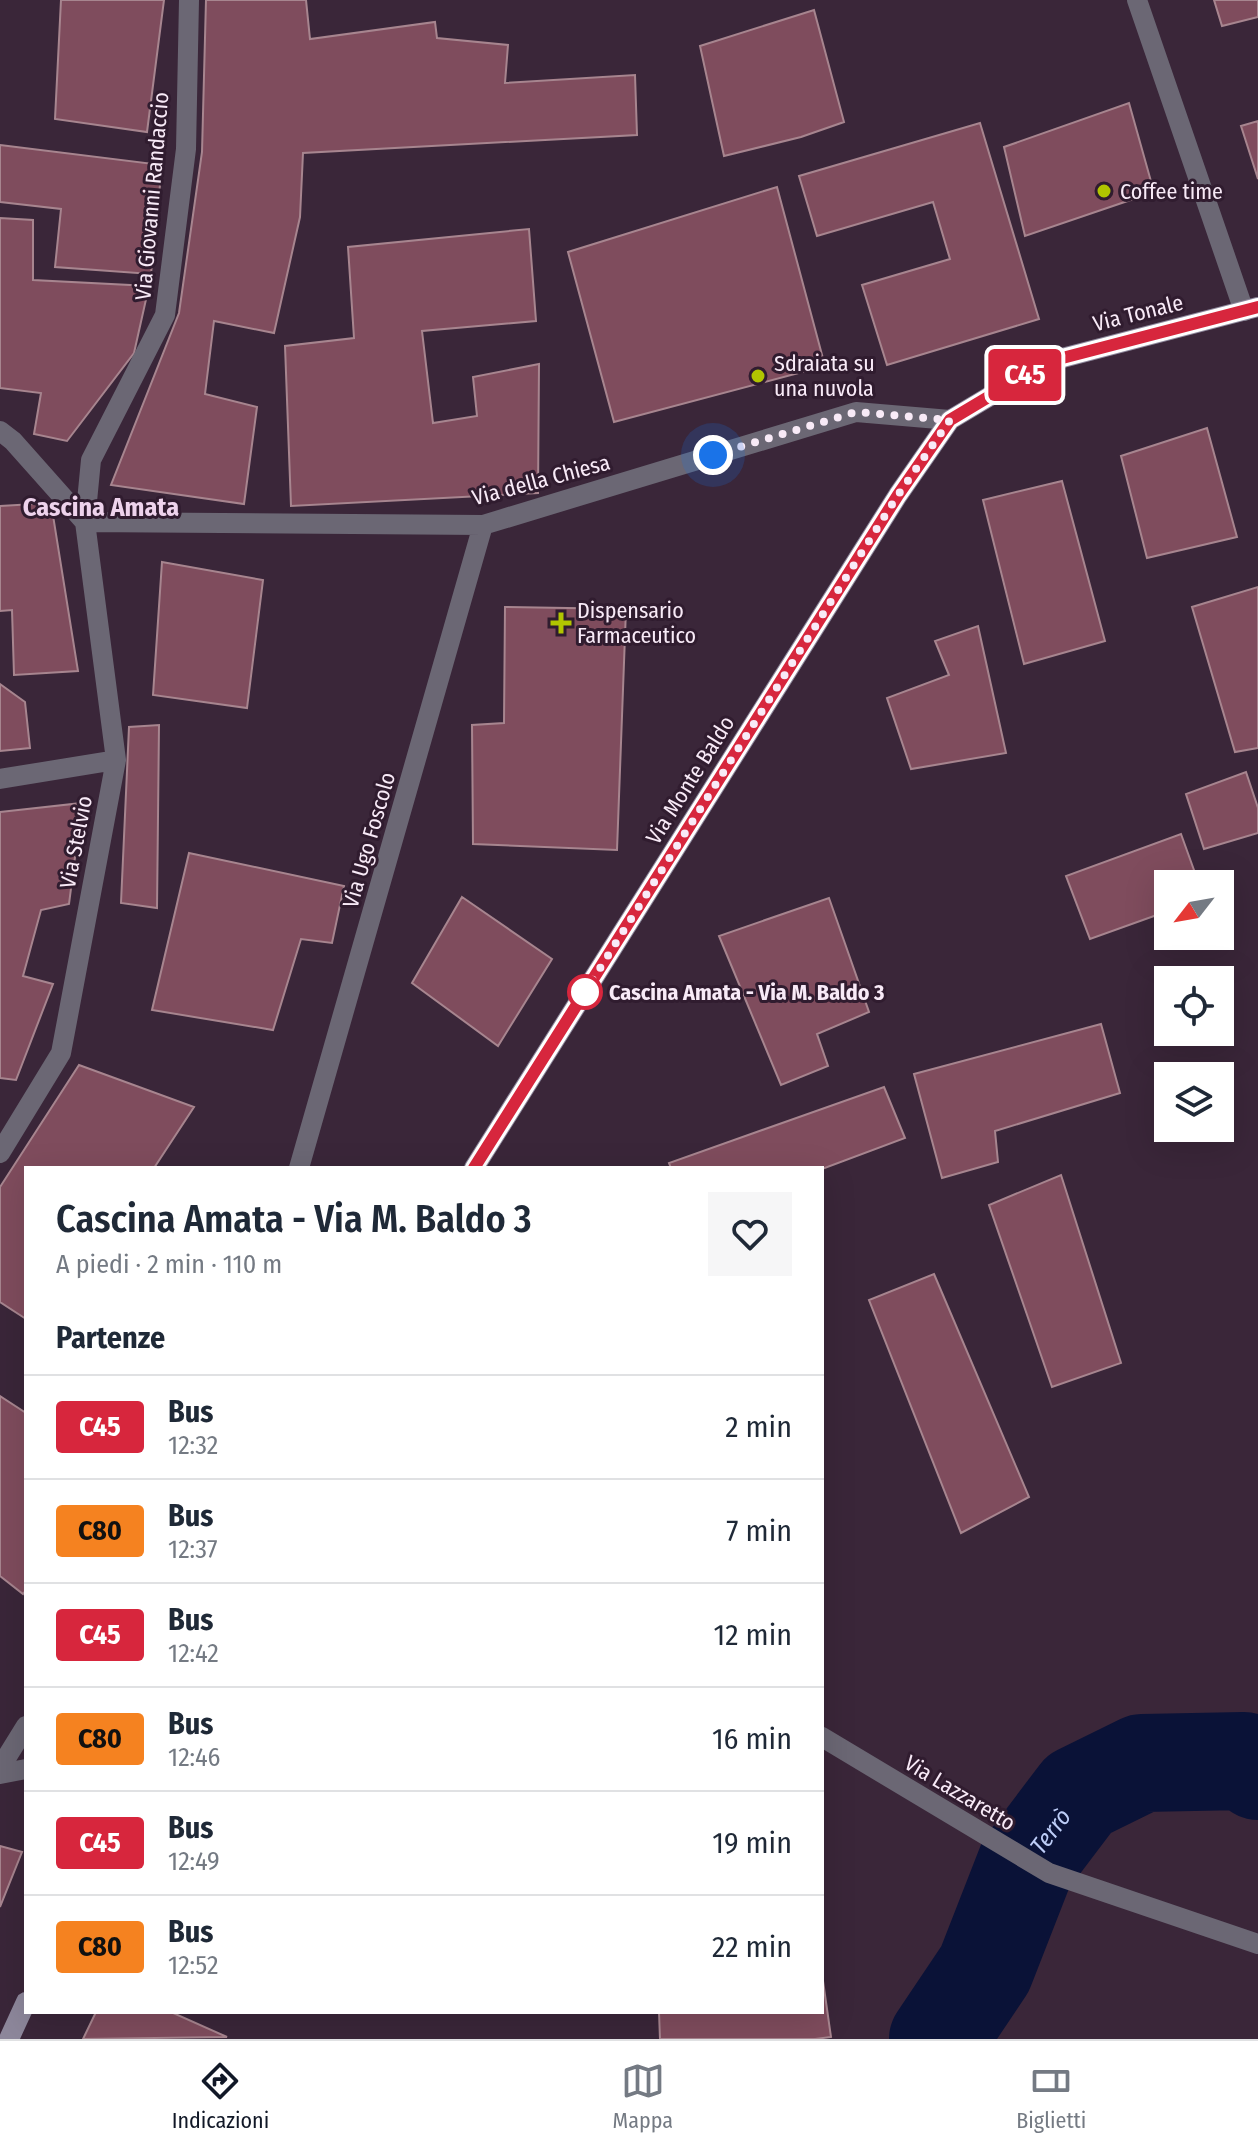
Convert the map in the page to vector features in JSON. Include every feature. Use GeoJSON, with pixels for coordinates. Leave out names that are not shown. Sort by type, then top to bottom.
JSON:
{"type":"FeatureCollection","features":[{"type":"Feature","properties":{"kind":"street","name":"Via Giovanni Randaccio"},"geometry":{"type":"LineString","coordinates":[[85,522],[91,460],[165,315],[186,149],[189,0]]}},
{"type":"Feature","properties":{"kind":"street"},"geometry":{"type":"LineString","coordinates":[[1137,0],[1251,309]]}},
{"type":"Feature","properties":{"kind":"street","name":"Via Tonale"},"geometry":{"type":"LineString","coordinates":[[950,420],[1047,362],[1251,309]]}},
{"type":"Feature","properties":{"kind":"street","name":"Via della Chiesa"},"geometry":{"type":"LineString","coordinates":[[85,522],[483,525],[856,412],[950,420]]}},
{"type":"Feature","properties":{"kind":"street","name":"Via Monte Baldo"},"geometry":{"type":"LineString","coordinates":[[475,1166],[898,495],[950,420]]}},
{"type":"Feature","properties":{"kind":"street"},"geometry":{"type":"LineString","coordinates":[[0,431],[13,441],[85,522]]}},
{"type":"Feature","properties":{"kind":"street","name":"Via Stelvio"},"geometry":{"type":"LineString","coordinates":[[0,1153],[61,1053],[116,760],[85,522]]}},
{"type":"Feature","properties":{"kind":"street","name":"Via Ugo Foscolo"},"geometry":{"type":"LineString","coordinates":[[300,1166],[483,525]]}},
{"type":"Feature","properties":{"kind":"street"},"geometry":{"type":"LineString","coordinates":[[0,779],[116,760]]}},
{"type":"Feature","properties":{"kind":"street"},"geometry":{"type":"LineString","coordinates":[[0,1771],[24,1729]]}},
{"type":"Feature","properties":{"kind":"street","name":"Via Lazzaretto"},"geometry":{"type":"LineString","coordinates":[[824,1738],[1049,1873],[1258,1944]]}},
{"type":"Feature","properties":{"kind":"street"},"geometry":{"type":"LineString","coordinates":[[0,1771],[24,1769]]}},
{"type":"Feature","properties":{"kind":"street"},"geometry":{"type":"LineString","coordinates":[[9,2039],[24,2006]]}},
{"type":"Feature","properties":{"kind":"building"},"geometry":{"type":"Polygon","coordinates":[[[61,0],[164,0],[147,132],[55,119],[61,0]]]}},
{"type":"Feature","properties":{"kind":"building"},"geometry":{"type":"Polygon","coordinates":[[[206,0],[306,0],[310,39],[435,22],[437,38],[508,45],[505,83],[635,75],[637,135],[303,153],[300,217],[274,333],[214,321],[205,394],[257,407],[244,504],[111,485],[179,313],[202,152],[206,0]]]}},
{"type":"Feature","properties":{"kind":"building"},"geometry":{"type":"Polygon","coordinates":[[[1214,0],[1258,0],[1258,17],[1222,26],[1214,0]]]}},
{"type":"Feature","properties":{"kind":"building"},"geometry":{"type":"Polygon","coordinates":[[[814,10],[844,122],[801,137],[724,156],[700,46],[814,10]]]}},
{"type":"Feature","properties":{"kind":"building"},"geometry":{"type":"Polygon","coordinates":[[[1129,103],[1154,192],[1025,236],[1004,147],[1129,103]]]}},
{"type":"Feature","properties":{"kind":"building"},"geometry":{"type":"Polygon","coordinates":[[[1258,121],[1258,179],[1241,126],[1258,121]]]}},
{"type":"Feature","properties":{"kind":"building"},"geometry":{"type":"Polygon","coordinates":[[[980,123],[1039,319],[887,365],[862,285],[950,259],[933,202],[817,236],[799,176],[980,123]]]}},
{"type":"Feature","properties":{"kind":"building"},"geometry":{"type":"Polygon","coordinates":[[[0,145],[162,165],[151,274],[55,267],[61,209],[0,202],[0,145]]]}},
{"type":"Feature","properties":{"kind":"building"},"geometry":{"type":"Polygon","coordinates":[[[777,187],[825,366],[614,422],[568,252],[777,187]]]}},
{"type":"Feature","properties":{"kind":"building"},"geometry":{"type":"Polygon","coordinates":[[[0,218],[33,220],[33,280],[149,286],[134,353],[67,441],[34,434],[41,393],[0,388],[0,218]]]}},
{"type":"Feature","properties":{"kind":"building"},"geometry":{"type":"Polygon","coordinates":[[[529,229],[536,321],[422,331],[433,423],[477,416],[473,377],[539,364],[538,493],[291,506],[285,346],[354,338],[348,247],[529,229]]]}},
{"type":"Feature","properties":{"kind":"building"},"geometry":{"type":"Polygon","coordinates":[[[1207,428],[1237,537],[1147,558],[1121,456],[1207,428]]]}},
{"type":"Feature","properties":{"kind":"building"},"geometry":{"type":"Polygon","coordinates":[[[1062,481],[1105,641],[1024,664],[983,500],[1062,481]]]}},
{"type":"Feature","properties":{"kind":"building"},"geometry":{"type":"Polygon","coordinates":[[[51,503],[78,671],[14,675],[12,610],[0,611],[0,506],[51,503]]]}},
{"type":"Feature","properties":{"kind":"building"},"geometry":{"type":"Polygon","coordinates":[[[162,562],[263,580],[247,708],[153,695],[162,562]]]}},
{"type":"Feature","properties":{"kind":"building"},"geometry":{"type":"Polygon","coordinates":[[[1258,587],[1258,748],[1235,752],[1192,607],[1258,587]]]}},
{"type":"Feature","properties":{"kind":"building"},"geometry":{"type":"Polygon","coordinates":[[[505,607],[626,609],[617,850],[473,844],[472,725],[504,723],[505,607]]]}},
{"type":"Feature","properties":{"kind":"building"},"geometry":{"type":"Polygon","coordinates":[[[978,626],[1006,753],[911,769],[887,698],[949,675],[935,641],[978,626]]]}},
{"type":"Feature","properties":{"kind":"building"},"geometry":{"type":"Polygon","coordinates":[[[0,684],[25,702],[30,748],[0,751],[0,684]]]}},
{"type":"Feature","properties":{"kind":"building"},"geometry":{"type":"Polygon","coordinates":[[[159,725],[157,908],[121,903],[129,727],[159,725]]]}},
{"type":"Feature","properties":{"kind":"building"},"geometry":{"type":"Polygon","coordinates":[[[1246,772],[1258,808],[1258,833],[1204,849],[1186,794],[1246,772]]]}},
{"type":"Feature","properties":{"kind":"building"},"geometry":{"type":"Polygon","coordinates":[[[82,803],[69,904],[41,910],[23,976],[53,984],[16,1080],[0,1078],[0,812],[82,803]]]}},
{"type":"Feature","properties":{"kind":"building"},"geometry":{"type":"Polygon","coordinates":[[[1181,834],[1194,870],[1154,870],[1154,916],[1090,939],[1066,876],[1181,834]]]}},
{"type":"Feature","properties":{"kind":"building"},"geometry":{"type":"Polygon","coordinates":[[[189,853],[344,886],[332,943],[301,939],[273,1030],[152,1010],[189,853]]]}},
{"type":"Feature","properties":{"kind":"building"},"geometry":{"type":"Polygon","coordinates":[[[462,897],[552,959],[498,1046],[412,983],[462,897]]]}},
{"type":"Feature","properties":{"kind":"building"},"geometry":{"type":"Polygon","coordinates":[[[829,898],[869,1012],[817,1034],[828,1066],[781,1085],[719,936],[829,898]]]}},
{"type":"Feature","properties":{"kind":"building"},"geometry":{"type":"Polygon","coordinates":[[[1101,1024],[1120,1093],[995,1131],[998,1162],[942,1178],[914,1074],[1101,1024]]]}},
{"type":"Feature","properties":{"kind":"building"},"geometry":{"type":"Polygon","coordinates":[[[79,1065],[194,1107],[155,1166],[24,1166],[24,1318],[0,1302],[0,1187],[79,1065]]]}},
{"type":"Feature","properties":{"kind":"building"},"geometry":{"type":"Polygon","coordinates":[[[884,1087],[905,1138],[824,1168],[670,1166],[669,1163],[884,1087]]]}},
{"type":"Feature","properties":{"kind":"building"},"geometry":{"type":"Polygon","coordinates":[[[1061,1175],[1121,1363],[1052,1387],[989,1205],[1061,1175]]]}},
{"type":"Feature","properties":{"kind":"building"},"geometry":{"type":"Polygon","coordinates":[[[934,1274],[1029,1497],[961,1533],[869,1300],[934,1274]]]}},
{"type":"Feature","properties":{"kind":"building"},"geometry":{"type":"Polygon","coordinates":[[[0,1396],[24,1412],[24,1593],[0,1576],[0,1396]]]}},
{"type":"Feature","properties":{"kind":"building"},"geometry":{"type":"Polygon","coordinates":[[[0,1846],[22,1852],[0,1907],[0,1846]]]}},
{"type":"Feature","properties":{"kind":"building"},"geometry":{"type":"Polygon","coordinates":[[[824,1988],[831,2037],[660,2039],[659,2014],[824,2014],[824,1988]]]}},
{"type":"Feature","properties":{"kind":"building"},"geometry":{"type":"Polygon","coordinates":[[[95,2014],[175,2014],[227,2037],[83,2039],[95,2014]]]}},
{"type":"Feature","properties":{"kind":"waterway","name":"Terrò"},"geometry":{"type":"LineString","coordinates":[[938,2039],[985,1969],[1026,1864],[1079,1794],[1142,1763],[1244,1761],[1258,1771]]}},
{"type":"Feature","properties":{"kind":"bus line","name":"C45"},"geometry":{"type":"LineString","coordinates":[[475,1166],[898,495],[950,420],[1047,362],[1258,307]]}},
{"type":"Feature","properties":{"kind":"place","name":"Coffee time"},"geometry":{"type":"Point","coordinates":[1104,191]}},
{"type":"Feature","properties":{"kind":"place","name":"Sdraiata su una nuvola"},"geometry":{"type":"Point","coordinates":[758,376]}},
{"type":"Feature","properties":{"kind":"place","name":"Dispensario Farmaceutico"},"geometry":{"type":"Point","coordinates":[561,623]}},
{"type":"Feature","properties":{"kind":"place","name":"Cascina Amata - Via M. Baldo 3"},"geometry":{"type":"Point","coordinates":[585,992]}},
{"type":"Feature","properties":{"kind":"district","name":"Cascina Amata"},"geometry":{"type":"Point","coordinates":[101,507]}},
{"type":"Feature","properties":{"kind":"route"},"geometry":{"type":"LineString","coordinates":[[585,992],[898,495],[950,420],[856,412],[713,455]]}}]}
